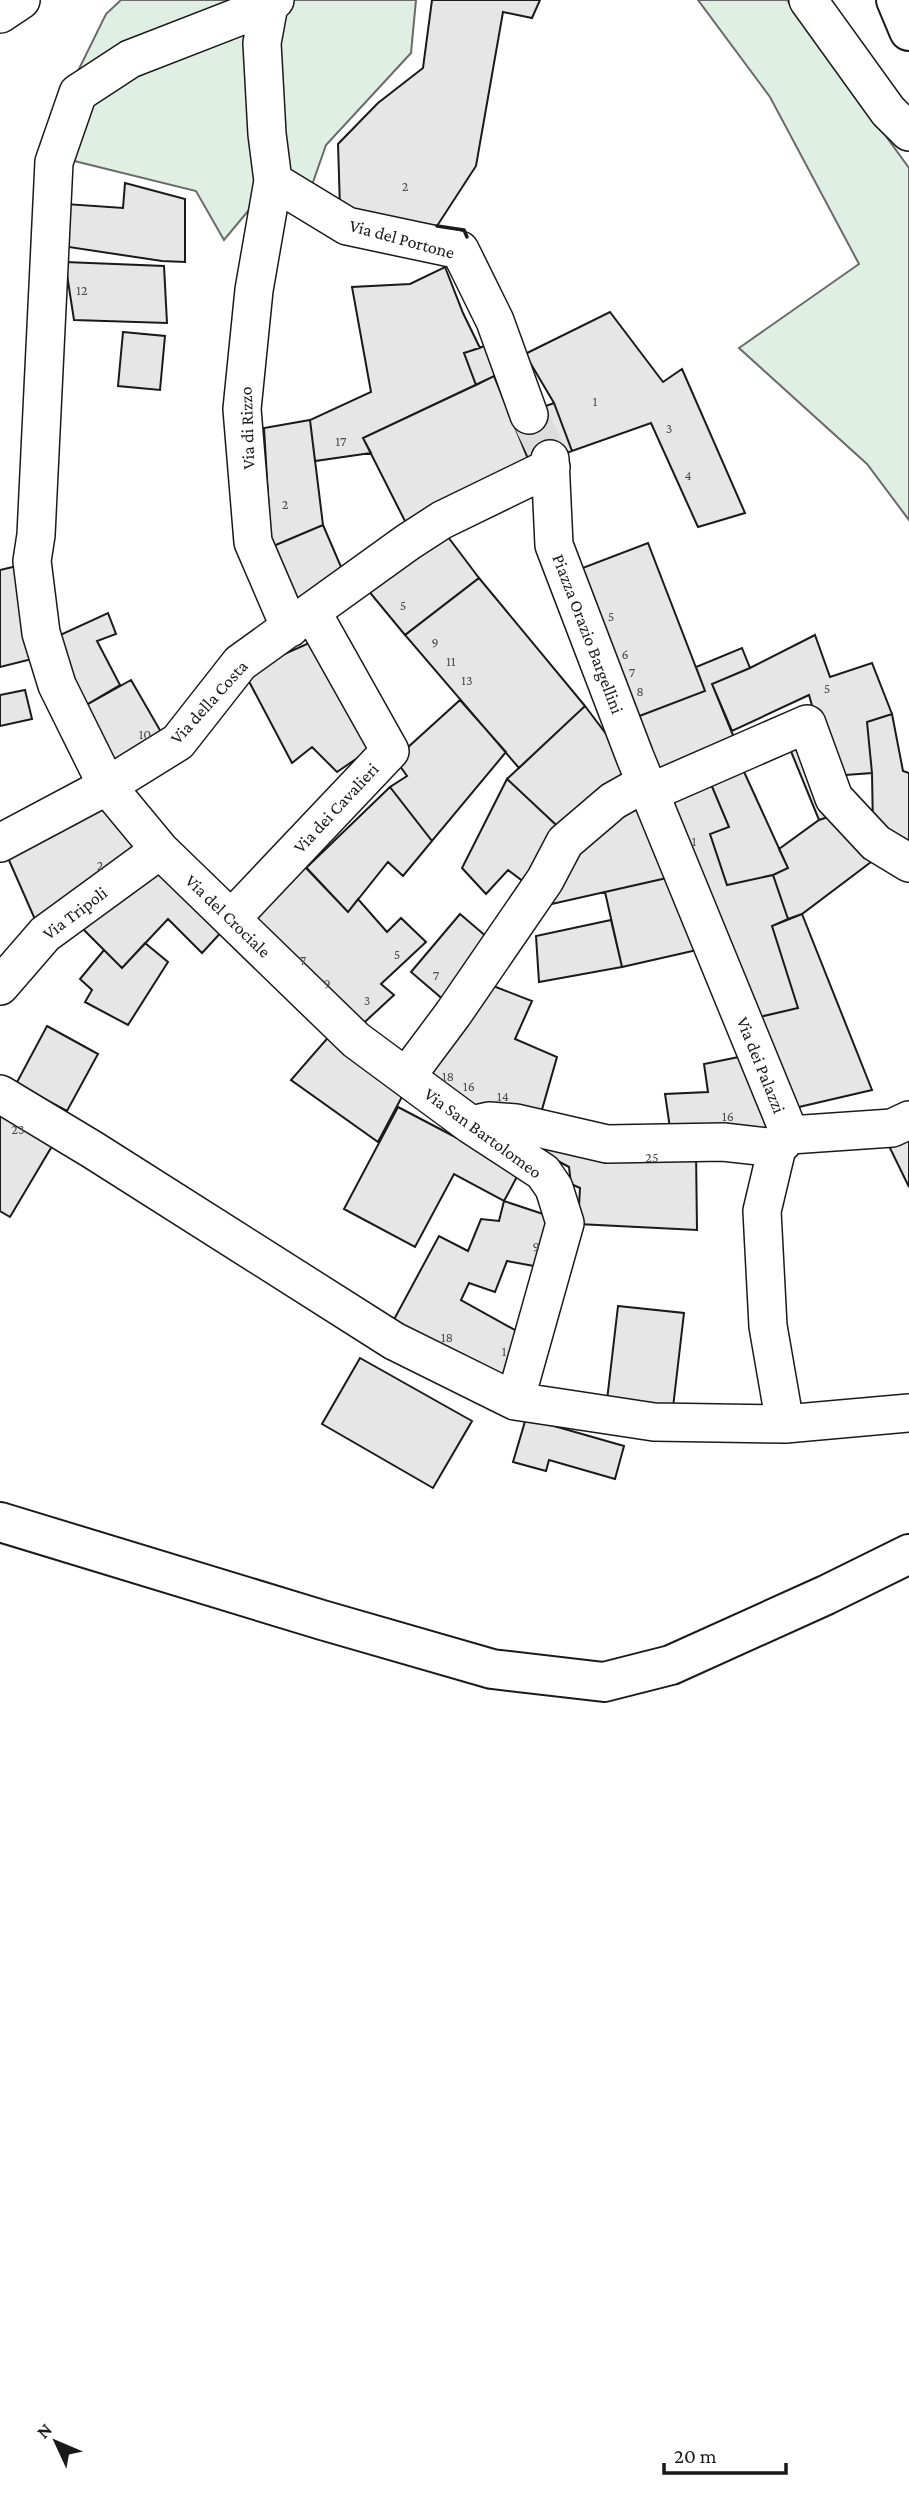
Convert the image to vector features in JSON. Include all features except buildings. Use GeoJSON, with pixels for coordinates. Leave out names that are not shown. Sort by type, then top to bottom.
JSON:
{"type":"FeatureCollection","features":[{"type":"Feature","properties":{"kind":"street"},"geometry":{"type":"LineString","coordinates":[[0,14],[21,0]]}},
{"type":"Feature","properties":{"kind":"street"},"geometry":{"type":"LineString","coordinates":[[808,0],[888,111],[909,132]]}},
{"type":"Feature","properties":{"kind":"street"},"geometry":{"type":"LineString","coordinates":[[896,0],[909,31]]}},
{"type":"Feature","properties":{"kind":"street"},"geometry":{"type":"LineString","coordinates":[[272,2],[262,43],[267,134],[273,181]]}},
{"type":"Feature","properties":{"kind":"street","name":"Via del Crociale"},"geometry":{"type":"LineString","coordinates":[[272,2],[130,59],[78,93],[54,162],[36,535],[32,561],[41,633],[57,685],[107,786],[160,850],[356,1040],[406,1077]]}},
{"type":"Feature","properties":{"kind":"street","name":"Via del Portone"},"geometry":{"type":"LineString","coordinates":[[273,181],[347,226],[460,250],[495,321],[529,415]]}},
{"type":"Feature","properties":{"kind":"street","name":"Via di Rizzo"},"geometry":{"type":"LineString","coordinates":[[273,181],[254,290],[242,409],[254,542],[301,620]]}},
{"type":"Feature","properties":{"kind":"street","name":"Piazza Orazio Bargellini"},"geometry":{"type":"LineString","coordinates":[[442,520],[550,463],[554,545],[643,778]]}},
{"type":"Feature","properties":{"kind":"street","name":"Via della Costa"},"geometry":{"type":"LineString","coordinates":[[0,843],[107,786],[178,742],[240,663],[442,520]]}},
{"type":"Feature","properties":{"kind":"street","name":"Via dei Cavalieri"},"geometry":{"type":"LineString","coordinates":[[231,919],[390,751],[301,620]]}},
{"type":"Feature","properties":{"kind":"street","name":"Via San Bartolomeo"},"geometry":{"type":"LineString","coordinates":[[515,1401],[565,1223],[554,1188],[543,1172],[471,1125],[406,1077],[545,880],[565,842],[643,778],[807,724],[834,798],[876,843],[909,863]]}},
{"type":"Feature","properties":{"kind":"street","name":"Via dei Palazzi"},"geometry":{"type":"LineString","coordinates":[[643,778],[784,1142]]}},
{"type":"Feature","properties":{"kind":"street","name":"Via Tripoli"},"geometry":{"type":"LineString","coordinates":[[0,986],[45,934],[160,850]]}},
{"type":"Feature","properties":{"kind":"street"},"geometry":{"type":"LineString","coordinates":[[0,1094],[394,1341],[515,1401],[654,1423],[785,1424],[909,1413]]}},
{"type":"Feature","properties":{"kind":"street"},"geometry":{"type":"LineString","coordinates":[[471,1125],[489,1121],[516,1123],[607,1144],[784,1142],[892,1128],[909,1120]]}},
{"type":"Feature","properties":{"kind":"street"},"geometry":{"type":"LineString","coordinates":[[784,1142],[762,1211],[768,1326],[785,1424]]}},
{"type":"Feature","properties":{"kind":"street"},"geometry":{"type":"LineString","coordinates":[[0,1522],[492,1669],[604,1682],[671,1665],[909,1554]]}},
{"type":"Feature","properties":{"kind":"green space"},"geometry":{"type":"Polygon","coordinates":[[[121,0],[416,0],[411,53],[326,145],[305,205],[253,205],[224,240],[196,191],[38,152],[106,14],[121,0]]]}},
{"type":"Feature","properties":{"kind":"green space"},"geometry":{"type":"Polygon","coordinates":[[[698,0],[787,0],[909,168],[909,520],[867,464],[739,348],[859,264],[770,97],[698,0]]]}},
{"type":"Feature","properties":{"kind":"tunnel"},"geometry":{"type":"LineString","coordinates":[[529,415],[550,459]]}},
{"type":"Feature","properties":{"kind":"wall"},"geometry":{"type":"LineString","coordinates":[[437,226],[464,230],[467,237]]}}]}
